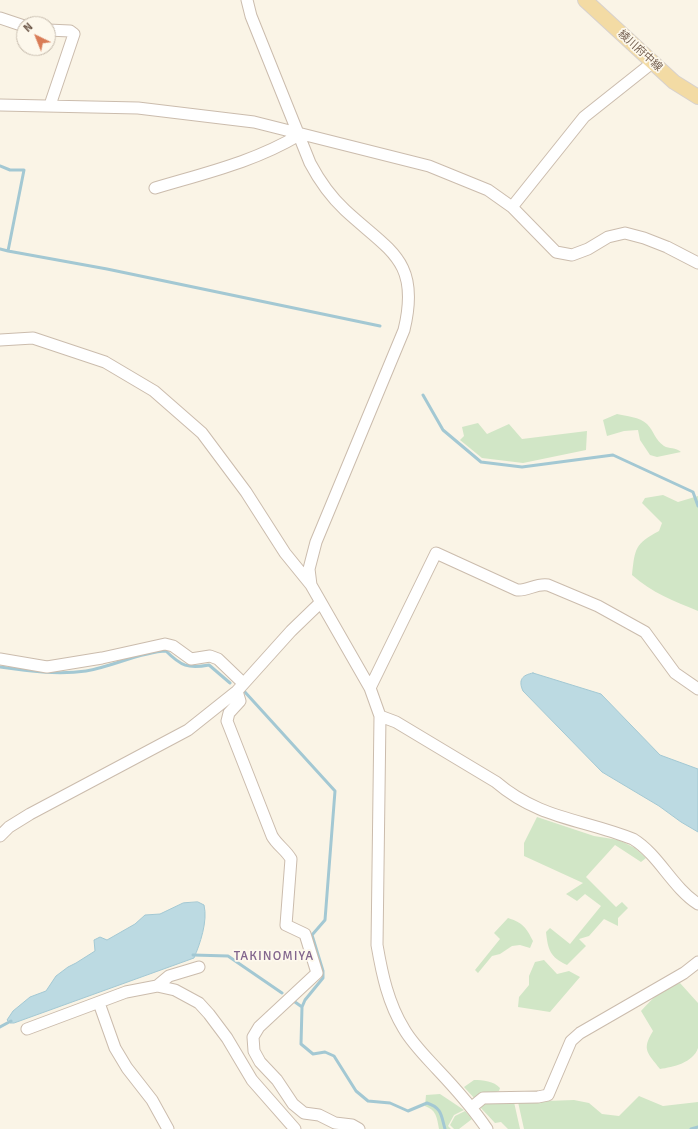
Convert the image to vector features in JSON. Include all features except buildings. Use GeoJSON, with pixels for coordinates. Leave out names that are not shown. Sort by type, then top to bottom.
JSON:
{"type":"FeatureCollection","features":[{"type":"Feature","properties":{"kind":"main road","name":"綾川府中線"},"geometry":{"type":"LineString","coordinates":[[586,0],[652,63],[674,82],[698,98]]}},
{"type":"Feature","properties":{"kind":"street"},"geometry":{"type":"LineString","coordinates":[[247,0],[251,16],[310,163],[327,190],[346,210],[382,240],[398,260],[408,282],[410,297],[404,330],[311,556],[311,585]]}},
{"type":"Feature","properties":{"kind":"street"},"geometry":{"type":"LineString","coordinates":[[0,18],[16,23]]}},
{"type":"Feature","properties":{"kind":"street"},"geometry":{"type":"LineString","coordinates":[[50,105],[74,34],[70,31],[56,30]]}},
{"type":"Feature","properties":{"kind":"street"},"geometry":{"type":"LineString","coordinates":[[512,207],[584,117],[652,63]]}},
{"type":"Feature","properties":{"kind":"street"},"geometry":{"type":"LineString","coordinates":[[0,105],[50,105],[146,109],[254,122],[299,135],[380,152],[429,166],[488,190],[512,207],[556,252],[572,255],[588,249],[608,237],[625,233],[644,238],[667,247],[698,263]]}},
{"type":"Feature","properties":{"kind":"street"},"geometry":{"type":"LineString","coordinates":[[155,188],[246,161],[299,135]]}},
{"type":"Feature","properties":{"kind":"street"},"geometry":{"type":"LineString","coordinates":[[0,340],[33,338],[64,348],[105,362],[154,391],[186,418],[216,449],[246,492],[285,553],[311,585],[370,688],[380,716],[377,945],[383,976],[393,1007],[404,1030],[425,1056],[472,1107],[487,1129]]}},
{"type":"Feature","properties":{"kind":"street"},"geometry":{"type":"LineString","coordinates":[[370,688],[436,553],[517,590],[522,590],[540,583],[548,584],[598,606],[644,632],[675,673],[698,689]]}},
{"type":"Feature","properties":{"kind":"street"},"geometry":{"type":"LineString","coordinates":[[0,836],[9,827],[30,814],[188,730],[240,687],[320,603]]}},
{"type":"Feature","properties":{"kind":"street"},"geometry":{"type":"LineString","coordinates":[[0,659],[47,667],[102,658],[164,644],[173,646],[191,659],[210,656],[218,659],[240,687],[240,701],[229,713],[227,721],[272,836],[276,843],[291,859],[286,925],[305,934],[317,973],[258,1027],[253,1036],[254,1051],[260,1062],[277,1080],[286,1095],[304,1112],[319,1115],[335,1123],[352,1125],[359,1129]]}},
{"type":"Feature","properties":{"kind":"street"},"geometry":{"type":"LineString","coordinates":[[380,716],[396,722],[496,782],[509,793],[533,807],[547,813],[633,839],[644,846],[683,891],[698,904]]}},
{"type":"Feature","properties":{"kind":"street"},"geometry":{"type":"LineString","coordinates":[[472,1107],[483,1098],[538,1098],[548,1095],[571,1040],[580,1033],[684,973],[698,962]]}},
{"type":"Feature","properties":{"kind":"street"},"geometry":{"type":"LineString","coordinates":[[157,986],[169,976],[199,967]]}},
{"type":"Feature","properties":{"kind":"street"},"geometry":{"type":"LineString","coordinates":[[27,1029],[126,992],[157,986],[175,990],[199,1003],[227,1038],[252,1080],[295,1129]]}},
{"type":"Feature","properties":{"kind":"street"},"geometry":{"type":"LineString","coordinates":[[99,1003],[115,1048],[127,1068],[152,1100],[168,1129]]}},
{"type":"Feature","properties":{"kind":"green space"},"geometry":{"type":"Polygon","coordinates":[[[617,414],[641,420],[647,424],[661,444],[666,447],[677,449],[681,452],[657,457],[650,455],[640,440],[638,430],[624,431],[607,436],[603,420],[617,414]]]}},
{"type":"Feature","properties":{"kind":"green space"},"geometry":{"type":"Polygon","coordinates":[[[478,423],[487,434],[509,424],[522,439],[587,431],[586,450],[523,463],[482,458],[460,440],[464,436],[462,427],[478,423]]]}},
{"type":"Feature","properties":{"kind":"green space"},"geometry":{"type":"Polygon","coordinates":[[[663,495],[678,502],[698,496],[698,611],[655,592],[632,575],[634,559],[638,548],[645,540],[659,531],[662,523],[642,503],[645,498],[663,495]]]}},
{"type":"Feature","properties":{"kind":"green space"},"geometry":{"type":"Polygon","coordinates":[[[537,817],[594,836],[619,840],[635,848],[646,858],[641,862],[615,845],[586,877],[616,907],[622,902],[628,908],[618,918],[618,926],[604,919],[589,936],[579,939],[586,946],[567,965],[553,956],[549,948],[546,932],[550,928],[570,944],[601,906],[585,894],[577,901],[566,894],[583,883],[524,856],[524,843],[537,817]]]}},
{"type":"Feature","properties":{"kind":"green space"},"geometry":{"type":"Polygon","coordinates":[[[508,918],[521,924],[526,929],[533,941],[530,948],[520,945],[512,946],[500,954],[492,956],[478,973],[475,970],[500,939],[494,933],[508,918]]]}},
{"type":"Feature","properties":{"kind":"green space"},"geometry":{"type":"Polygon","coordinates":[[[544,960],[557,974],[569,971],[580,977],[550,1012],[518,1007],[519,997],[529,985],[529,976],[535,962],[544,960]]]}},
{"type":"Feature","properties":{"kind":"green space"},"geometry":{"type":"Polygon","coordinates":[[[680,983],[698,1003],[698,1048],[692,1057],[687,1061],[671,1067],[660,1069],[649,1055],[647,1043],[653,1031],[641,1011],[663,990],[680,983]]]}},
{"type":"Feature","properties":{"kind":"green space"},"geometry":{"type":"Polygon","coordinates":[[[474,1080],[492,1082],[500,1088],[499,1091],[475,1099],[464,1087],[474,1080]]]}},
{"type":"Feature","properties":{"kind":"green space"},"geometry":{"type":"Polygon","coordinates":[[[440,1094],[464,1110],[454,1115],[448,1126],[451,1129],[439,1129],[438,1121],[434,1112],[425,1106],[426,1095],[440,1094]]]}},
{"type":"Feature","properties":{"kind":"green space"},"geometry":{"type":"Polygon","coordinates":[[[639,1096],[663,1106],[698,1102],[698,1129],[524,1129],[518,1102],[574,1100],[589,1103],[602,1114],[619,1116],[639,1096]]]}},
{"type":"Feature","properties":{"kind":"green space"},"geometry":{"type":"Polygon","coordinates":[[[486,1102],[514,1102],[520,1129],[508,1129],[501,1122],[495,1123],[479,1106],[486,1102]]]}},
{"type":"Feature","properties":{"kind":"green space"},"geometry":{"type":"Polygon","coordinates":[[[465,1111],[472,1119],[459,1129],[454,1129],[450,1125],[455,1116],[465,1111]]]}},
{"type":"Feature","properties":{"kind":"water"},"geometry":{"type":"Polygon","coordinates":[[[533,673],[601,694],[660,755],[698,769],[698,832],[659,806],[602,772],[523,691],[521,684],[522,679],[526,675],[533,673]]]}},
{"type":"Feature","properties":{"kind":"water"},"geometry":{"type":"Polygon","coordinates":[[[198,902],[204,905],[205,918],[201,939],[194,958],[14,1023],[10,1023],[7,1020],[13,1011],[30,997],[46,991],[56,976],[95,951],[94,940],[100,937],[107,940],[135,924],[145,915],[160,914],[183,903],[198,902]]]}},
{"type":"Feature","properties":{"kind":"waterway"},"geometry":{"type":"LineString","coordinates":[[0,166],[10,170],[24,170],[8,251],[107,269],[380,326]]}},
{"type":"Feature","properties":{"kind":"waterway"},"geometry":{"type":"LineString","coordinates":[[0,249],[8,251]]}},
{"type":"Feature","properties":{"kind":"waterway"},"geometry":{"type":"LineString","coordinates":[[423,395],[443,430],[481,462],[522,467],[613,455],[693,492],[698,506]]}},
{"type":"Feature","properties":{"kind":"waterway"},"geometry":{"type":"LineString","coordinates":[[0,667],[64,673],[86,671],[146,654],[166,651],[176,660],[185,665],[196,667],[209,665],[230,683]]}},
{"type":"Feature","properties":{"kind":"waterway"},"geometry":{"type":"LineString","coordinates":[[244,691],[335,791],[325,920],[312,935],[323,971],[323,978],[305,1000],[302,1007]]}},
{"type":"Feature","properties":{"kind":"waterway"},"geometry":{"type":"LineString","coordinates":[[193,955],[228,956],[282,993]]}},
{"type":"Feature","properties":{"kind":"waterway"},"geometry":{"type":"LineString","coordinates":[[295,1002],[302,1007],[301,1044],[313,1054],[325,1052],[334,1056],[356,1091],[368,1101],[390,1103],[408,1111],[427,1103],[432,1105],[436,1107],[442,1116],[445,1129]]}},
{"type":"Feature","properties":{"kind":"waterway"},"geometry":{"type":"LineString","coordinates":[[0,1027],[11,1021]]}},
{"type":"Feature","properties":{"kind":"waterway"},"geometry":{"type":"LineString","coordinates":[[691,1129],[698,1127]]}},
{"type":"Feature","properties":{"kind":"district","name":"TAKINOMIYA"},"geometry":{"type":"Point","coordinates":[274,957]}}]}
